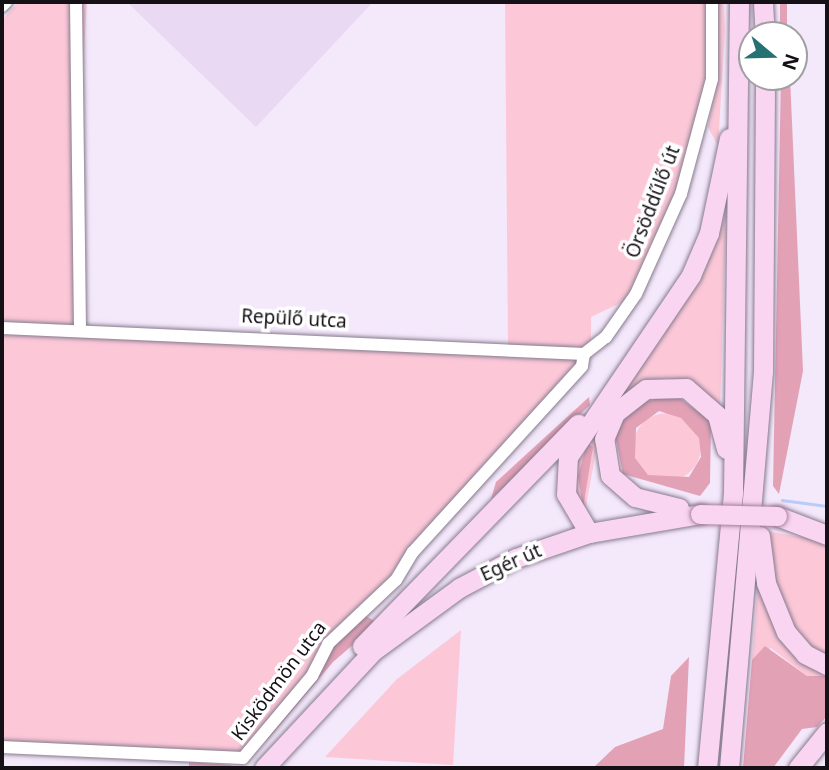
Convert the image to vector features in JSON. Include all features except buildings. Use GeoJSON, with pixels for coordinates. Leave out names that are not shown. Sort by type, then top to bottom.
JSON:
{"type":"FeatureCollection","features":[{"type":"Feature","properties":{"kind":"main road"},"geometry":{"type":"LineString","coordinates":[[763,2],[764,21]]}},
{"type":"Feature","properties":{"kind":"main road"},"geometry":{"type":"LineString","coordinates":[[589,533],[570,511],[565,470],[574,445],[673,309],[709,233],[730,130],[731,47],[739,6]]}},
{"type":"Feature","properties":{"kind":"main road"},"geometry":{"type":"LineString","coordinates":[[707,768],[733,492],[739,6]]}},
{"type":"Feature","properties":{"kind":"main road"},"geometry":{"type":"LineString","coordinates":[[765,91],[758,444],[759,548],[766,583],[793,642],[827,665]]}},
{"type":"Feature","properties":{"kind":"main road"},"geometry":{"type":"LineString","coordinates":[[316,707],[335,674],[620,381]]}},
{"type":"Feature","properties":{"kind":"main road"},"geometry":{"type":"LineString","coordinates":[[700,514],[641,500],[610,475],[607,427],[637,393],[675,386],[703,398],[722,424],[733,492]]}},
{"type":"Feature","properties":{"kind":"main road"},"geometry":{"type":"LineString","coordinates":[[729,768],[758,444]]}},
{"type":"Feature","properties":{"kind":"main road","name":"Egér út"},"geometry":{"type":"LineString","coordinates":[[264,768],[316,707],[381,644],[459,588],[516,558],[589,533],[700,514],[777,516],[827,522]]}},
{"type":"Feature","properties":{"kind":"main road"},"geometry":{"type":"LineString","coordinates":[[777,516],[827,535]]}},
{"type":"Feature","properties":{"kind":"main road"},"geometry":{"type":"LineString","coordinates":[[798,768],[827,732]]}},
{"type":"Feature","properties":{"kind":"street"},"geometry":{"type":"LineString","coordinates":[[2,6],[6,2]]}},
{"type":"Feature","properties":{"kind":"street"},"geometry":{"type":"LineString","coordinates":[[76,2],[80,330]]}},
{"type":"Feature","properties":{"kind":"street","name":"Örsöddűlő út"},"geometry":{"type":"LineString","coordinates":[[584,354],[606,337],[636,294],[681,194],[712,79],[712,2]]}},
{"type":"Feature","properties":{"kind":"street","name":"Repülő utca"},"geometry":{"type":"LineString","coordinates":[[2,328],[584,354]]}},
{"type":"Feature","properties":{"kind":"street","name":"Kisködmön utca"},"geometry":{"type":"LineString","coordinates":[[2,747],[243,758],[252,752],[312,676],[328,644],[396,580],[413,552],[582,366],[584,354]]}},
{"type":"Feature","properties":{"kind":"shaded area"},"geometry":{"type":"Polygon","coordinates":[[[19,2],[87,2],[78,147],[80,330],[508,347],[505,2],[710,2],[711,82],[694,153],[631,298],[591,317],[591,344],[584,354],[407,565],[319,657],[243,758],[2,747],[2,20],[19,2]]]}},
{"type":"Feature","properties":{"kind":"shaded area"},"geometry":{"type":"Polygon","coordinates":[[[127,2],[373,2],[256,127],[127,2]]]}},
{"type":"Feature","properties":{"kind":"shaded area"},"geometry":{"type":"Polygon","coordinates":[[[716,2],[724,2],[725,31],[718,146],[708,127],[717,81],[716,2]]]}},
{"type":"Feature","properties":{"kind":"shaded area"},"geometry":{"type":"Polygon","coordinates":[[[780,2],[787,2],[787,21],[780,21],[780,2]]]}},
{"type":"Feature","properties":{"kind":"shaded area"},"geometry":{"type":"Polygon","coordinates":[[[781,91],[791,91],[803,371],[779,494],[773,486],[781,91]]]}},
{"type":"Feature","properties":{"kind":"shaded area"},"geometry":{"type":"Polygon","coordinates":[[[726,213],[720,410],[694,387],[668,378],[637,385],[598,441],[584,516],[571,478],[574,461],[702,276],[726,213]]]}},
{"type":"Feature","properties":{"kind":"shaded area"},"geometry":{"type":"Polygon","coordinates":[[[674,394],[711,421],[710,483],[700,496],[623,474],[615,435],[626,413],[636,404],[674,394]],[[659,411],[636,428],[635,458],[648,475],[689,477],[701,457],[699,438],[681,418],[659,411]]]}},
{"type":"Feature","properties":{"kind":"shaded area"},"geometry":{"type":"Polygon","coordinates":[[[589,397],[590,405],[491,499],[496,482],[589,397]]]}},
{"type":"Feature","properties":{"kind":"shaded area"},"geometry":{"type":"Polygon","coordinates":[[[667,413],[680,416],[691,423],[698,434],[701,447],[698,460],[691,471],[680,478],[667,481],[654,478],[643,471],[636,460],[633,447],[636,434],[643,423],[654,416],[667,413]]]}},
{"type":"Feature","properties":{"kind":"shaded area"},"geometry":{"type":"Polygon","coordinates":[[[587,443],[593,447],[583,508],[578,476],[587,443]]]}},
{"type":"Feature","properties":{"kind":"shaded area"},"geometry":{"type":"Polygon","coordinates":[[[765,531],[827,541],[827,658],[808,650],[779,604],[765,531]]]}},
{"type":"Feature","properties":{"kind":"shaded area"},"geometry":{"type":"Polygon","coordinates":[[[758,581],[827,671],[827,676],[807,676],[771,648],[752,660],[758,581]]]}},
{"type":"Feature","properties":{"kind":"shaded area"},"geometry":{"type":"Polygon","coordinates":[[[364,615],[378,623],[333,662],[264,744],[327,653],[364,615]]]}},
{"type":"Feature","properties":{"kind":"shaded area"},"geometry":{"type":"Polygon","coordinates":[[[461,630],[453,765],[325,757],[397,679],[461,630]]]}},
{"type":"Feature","properties":{"kind":"shaded area"},"geometry":{"type":"Polygon","coordinates":[[[765,646],[807,676],[827,676],[827,716],[817,727],[802,729],[773,768],[743,768],[752,660],[765,646]]]}},
{"type":"Feature","properties":{"kind":"shaded area"},"geometry":{"type":"Polygon","coordinates":[[[689,657],[684,768],[593,768],[615,747],[663,729],[671,676],[689,657]]]}},
{"type":"Feature","properties":{"kind":"shaded area"},"geometry":{"type":"Polygon","coordinates":[[[189,762],[230,765],[238,768],[189,768],[189,762]]]}},
{"type":"Feature","properties":{"kind":"waterway"},"geometry":{"type":"LineString","coordinates":[[782,500],[827,506]]}}]}
